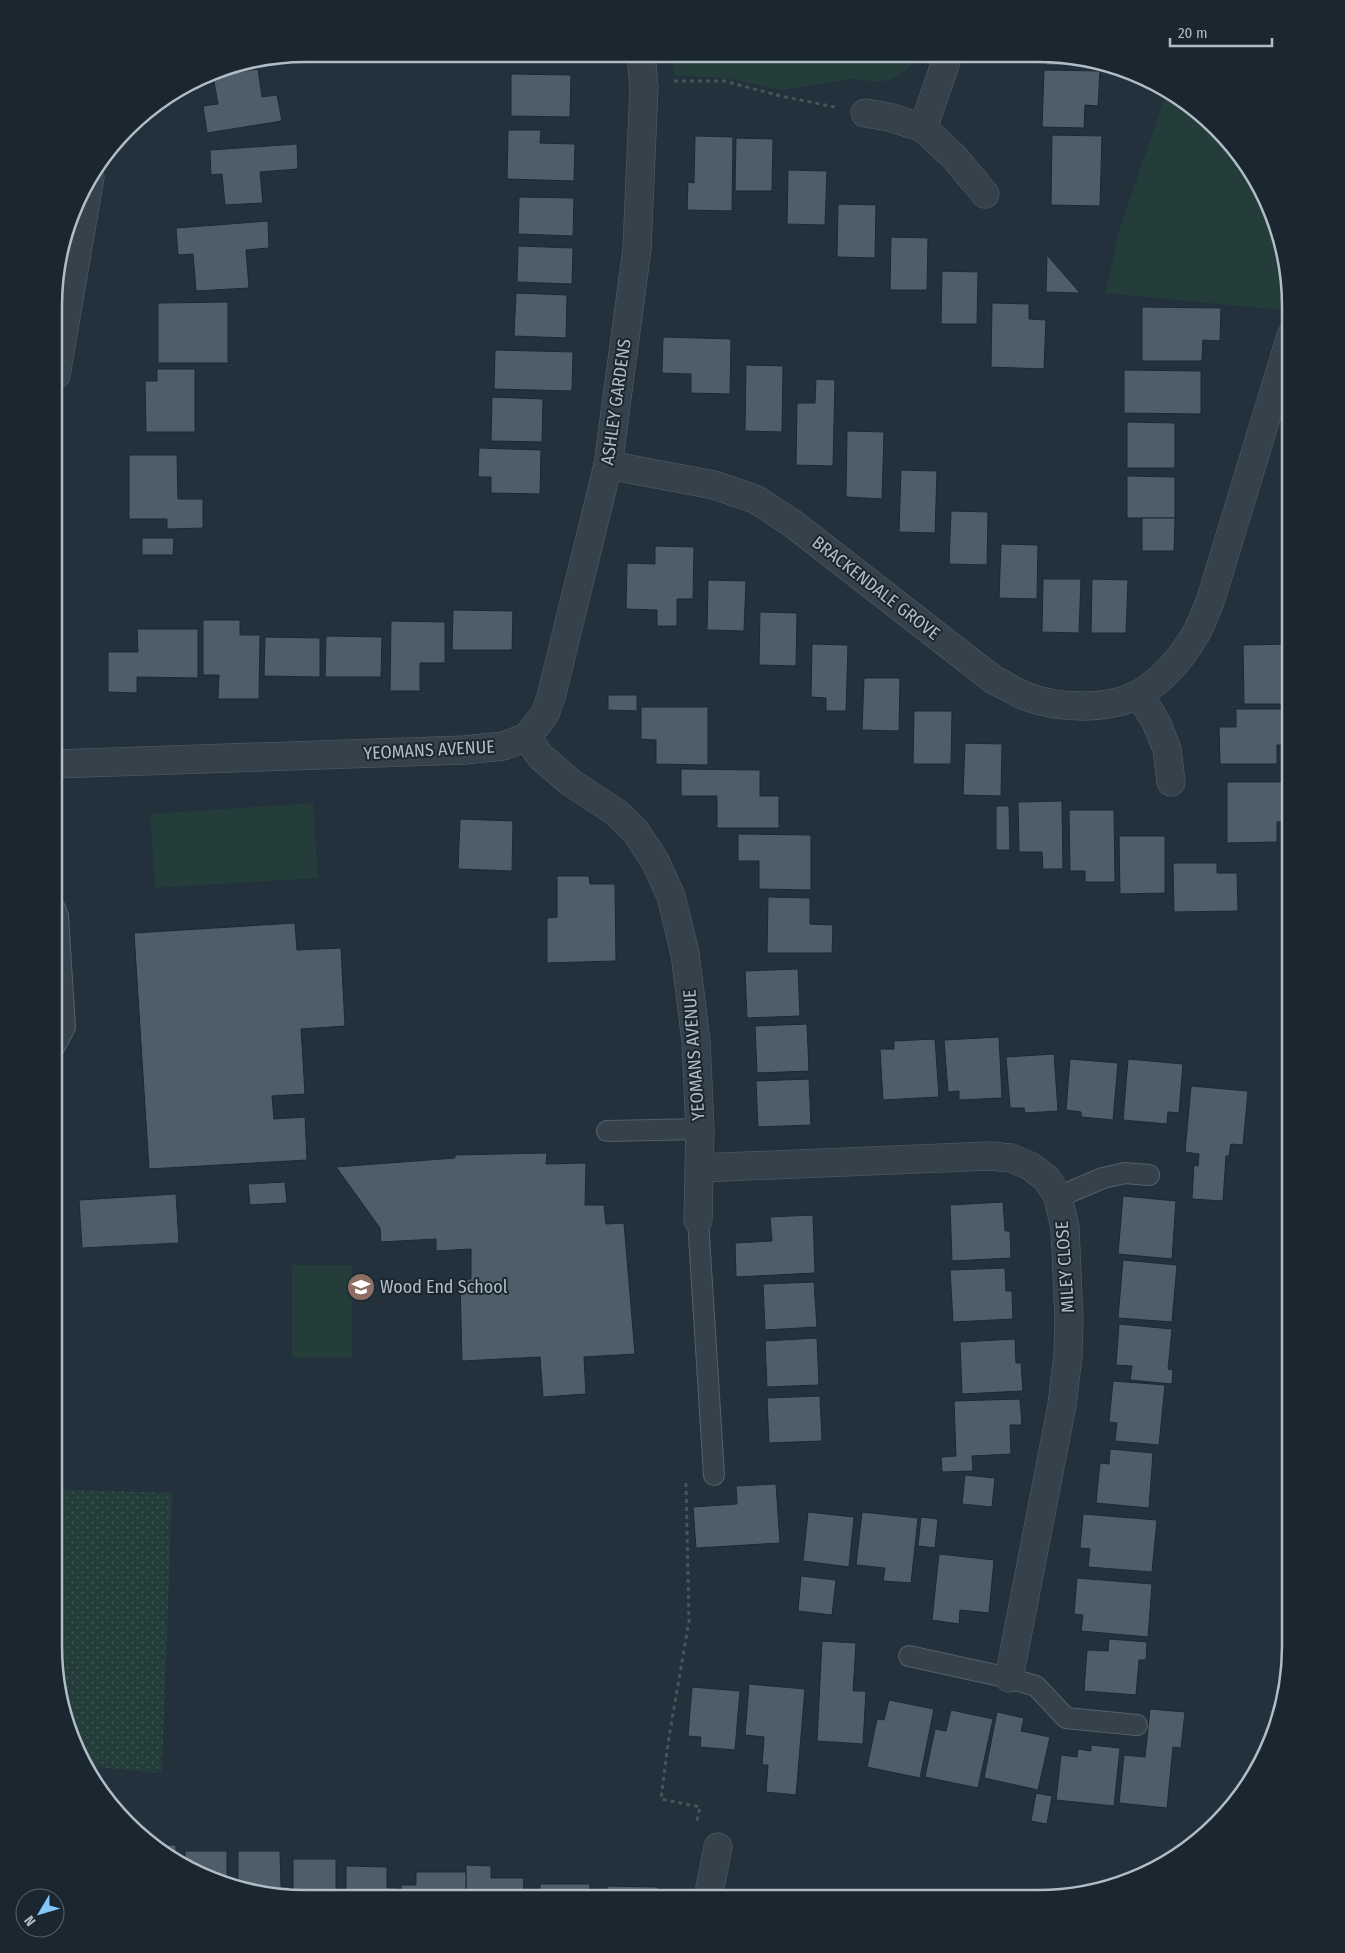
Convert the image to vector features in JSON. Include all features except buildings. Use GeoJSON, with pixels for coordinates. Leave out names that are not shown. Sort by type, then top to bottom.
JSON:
{"type":"FeatureCollection","features":[{"type":"Feature","properties":{"kind":"street","name":"ASHLEY GARDENS"},"geometry":{"type":"LineString","coordinates":[[527,737],[545,714],[551,697],[608,465],[637,248],[644,87],[642,62]]}},
{"type":"Feature","properties":{"kind":"street"},"geometry":{"type":"LineString","coordinates":[[923,128],[946,62]]}},
{"type":"Feature","properties":{"kind":"street"},"geometry":{"type":"LineString","coordinates":[[864,113],[889,117],[923,128],[955,158],[985,194]]}},
{"type":"Feature","properties":{"kind":"street"},"geometry":{"type":"LineString","coordinates":[[62,311],[84,208]]}},
{"type":"Feature","properties":{"kind":"street","name":"BRACKENDALE GROVE"},"geometry":{"type":"LineString","coordinates":[[608,465],[714,485],[754,499],[792,523],[994,680],[1027,697],[1056,705],[1100,706],[1138,694],[1159,679],[1180,658],[1193,639],[1210,602],[1282,366]]}},
{"type":"Feature","properties":{"kind":"street"},"geometry":{"type":"LineString","coordinates":[[1138,694],[1156,722],[1167,749],[1171,782]]}},
{"type":"Feature","properties":{"kind":"street","name":"YEOMANS AVENUE"},"geometry":{"type":"LineString","coordinates":[[62,764],[464,750],[503,746],[527,737],[540,756],[570,782],[616,813],[636,832],[655,861],[672,896],[685,953],[696,1041],[700,1129],[698,1220]]}},
{"type":"Feature","properties":{"kind":"street","name":"MILEY CLOSE"},"geometry":{"type":"LineString","coordinates":[[699,1168],[990,1156],[1011,1158],[1030,1166],[1047,1180],[1058,1197],[1066,1228],[1069,1319],[1068,1355],[1062,1405],[1009,1678]]}},
{"type":"Feature","properties":{"kind":"street"},"geometry":{"type":"LineString","coordinates":[[710,1890],[718,1847]]}},
{"type":"Feature","properties":{"kind":"lane"},"geometry":{"type":"LineString","coordinates":[[62,979],[65,1027],[62,1033]]}},
{"type":"Feature","properties":{"kind":"lane"},"geometry":{"type":"LineString","coordinates":[[607,1131],[700,1129]]}},
{"type":"Feature","properties":{"kind":"lane"},"geometry":{"type":"LineString","coordinates":[[1058,1197],[1103,1178],[1118,1174],[1149,1175]]}},
{"type":"Feature","properties":{"kind":"lane"},"geometry":{"type":"LineString","coordinates":[[698,1220],[714,1475]]}},
{"type":"Feature","properties":{"kind":"lane"},"geometry":{"type":"LineString","coordinates":[[909,1656],[1009,1678],[1036,1686],[1066,1718],[1137,1725]]}},
{"type":"Feature","properties":{"kind":"path"},"geometry":{"type":"LineString","coordinates":[[644,87],[676,81],[724,81],[785,97],[864,113]]}},
{"type":"Feature","properties":{"kind":"path"},"geometry":{"type":"LineString","coordinates":[[686,1478],[689,1621],[668,1743],[661,1799],[700,1807],[694,1836],[718,1847]]}},
{"type":"Feature","properties":{"kind":"green space"},"geometry":{"type":"Polygon","coordinates":[[[673,62],[912,62],[910,67],[893,79],[879,82],[852,79],[783,90],[730,79],[674,75],[673,62]]]}},
{"type":"Feature","properties":{"kind":"green space"},"geometry":{"type":"Polygon","coordinates":[[[1165,98],[1187,113],[1211,134],[1232,158],[1250,185],[1264,213],[1274,243],[1282,291],[1282,310],[1105,293],[1120,227],[1165,98]]]}},
{"type":"Feature","properties":{"kind":"green space"},"geometry":{"type":"Polygon","coordinates":[[[313,803],[318,878],[155,888],[150,814],[313,803]]]}},
{"type":"Feature","properties":{"kind":"green space"},"geometry":{"type":"Polygon","coordinates":[[[292,1265],[352,1265],[352,1358],[292,1358],[292,1265]]]}},
{"type":"Feature","properties":{"kind":"green space"},"geometry":{"type":"Polygon","coordinates":[[[62,1489],[172,1493],[162,1773],[94,1767],[75,1725],[67,1694],[62,1646],[62,1489]]]}},
{"type":"Feature","properties":{"kind":"place","name":"Wood End School"},"geometry":{"type":"Point","coordinates":[361,1287]}}]}
